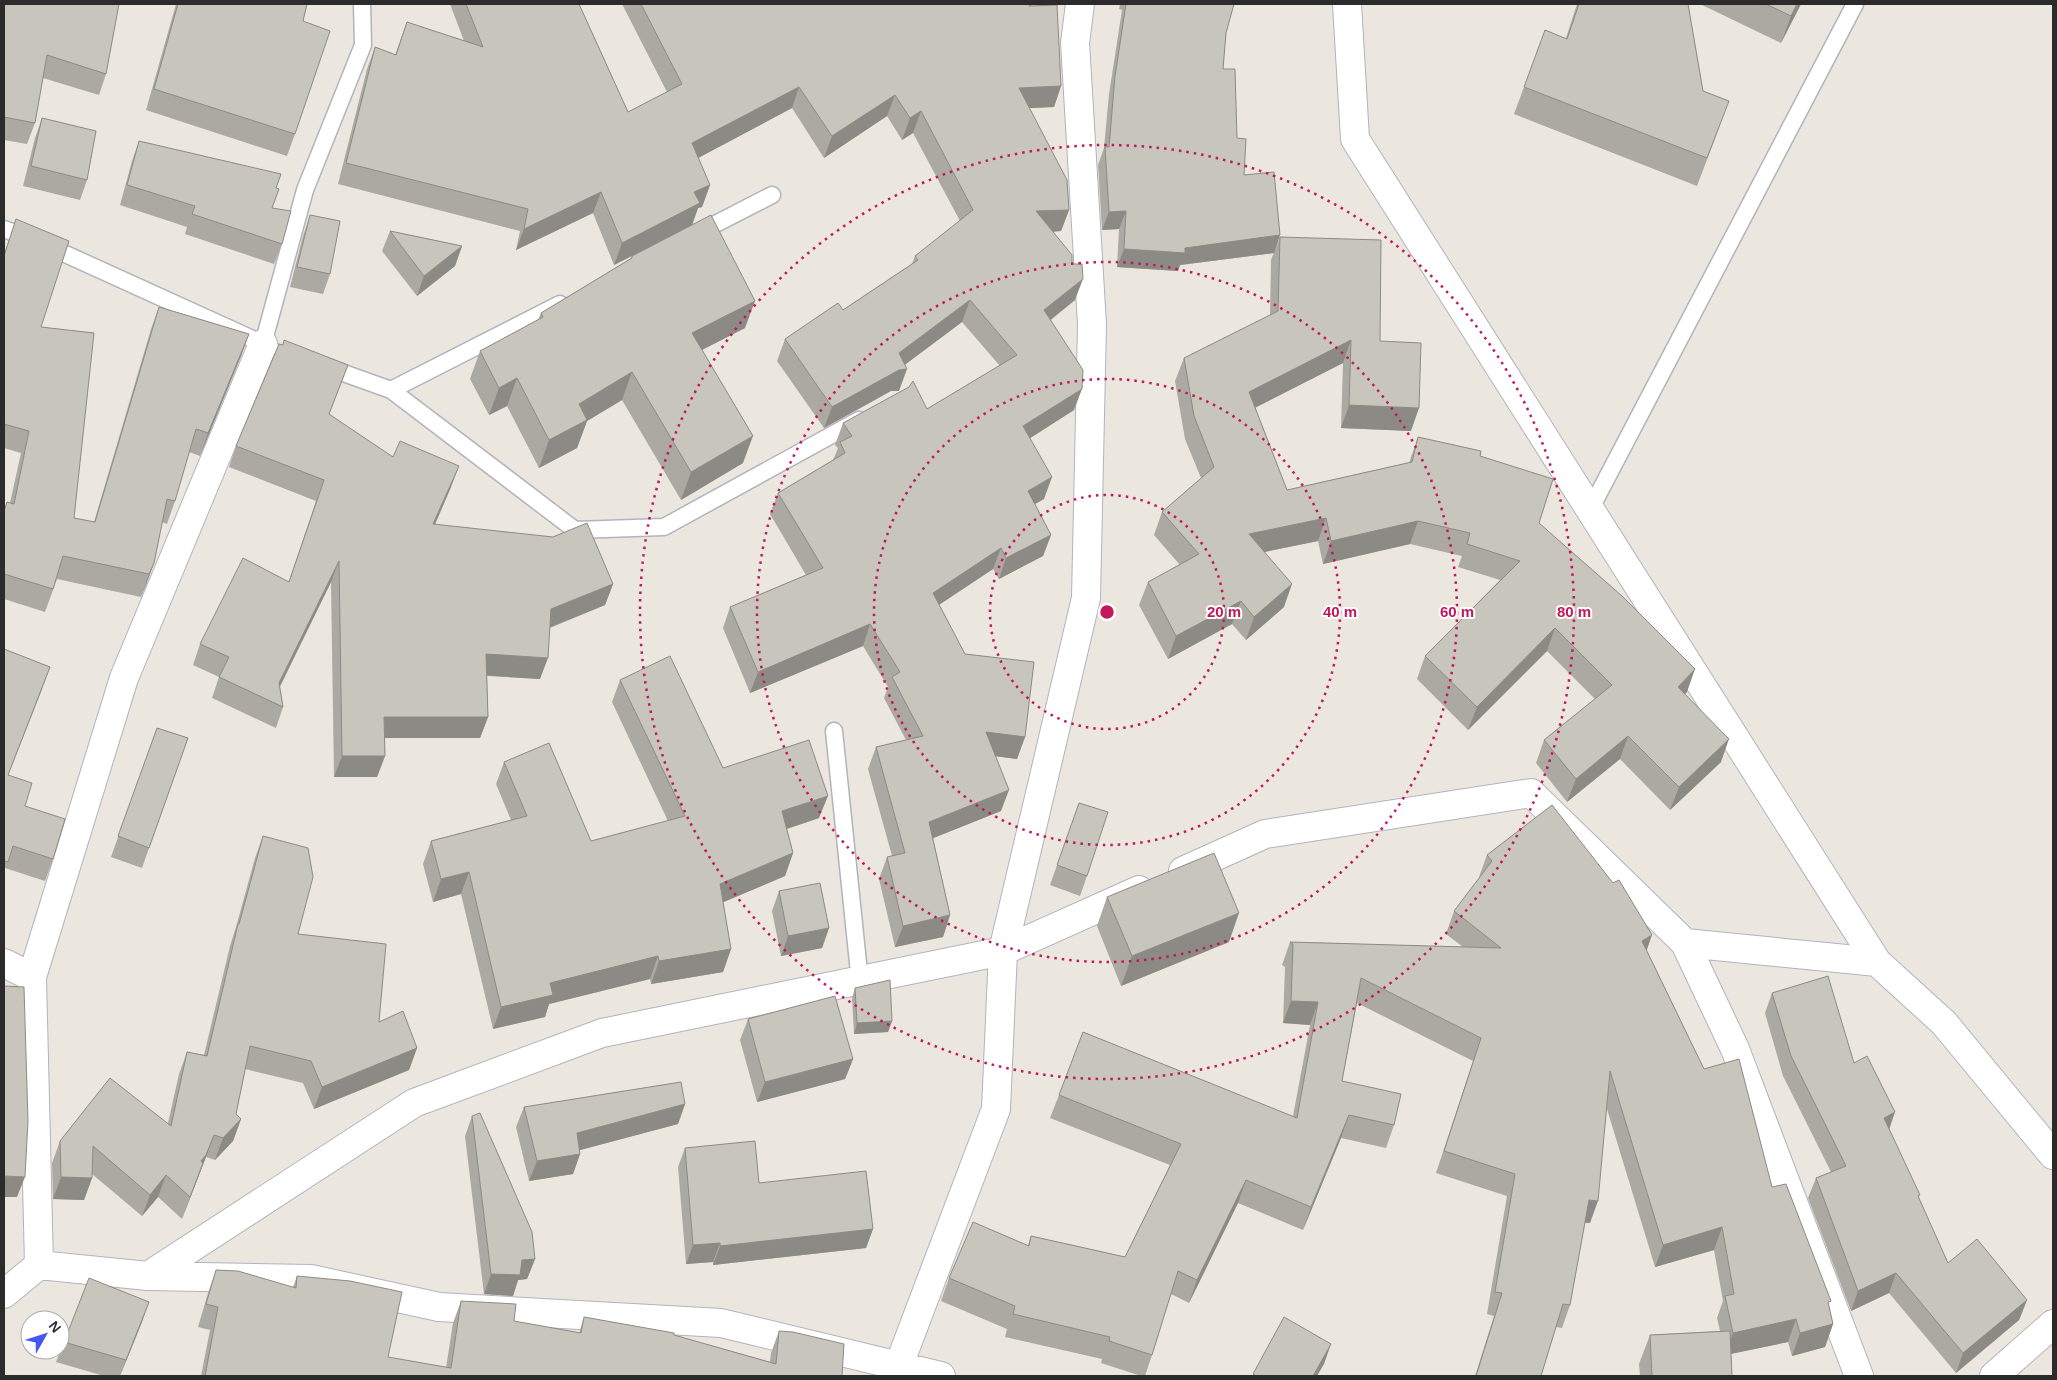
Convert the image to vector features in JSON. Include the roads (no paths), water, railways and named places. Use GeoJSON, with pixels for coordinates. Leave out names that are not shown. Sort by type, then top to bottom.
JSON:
{"type":"FeatureCollection","features":[{"type":"Feature","properties":{"kind":"street"},"geometry":{"type":"LineString","coordinates":[[898,1371],[996,1109],[1003,952],[1086,598],[1092,324],[1075,43],[1080,4]]}},
{"type":"Feature","properties":{"kind":"street"},"geometry":{"type":"LineString","coordinates":[[1347,4],[1354,139],[1877,962],[1944,1023],[2053,1155]]}},
{"type":"Feature","properties":{"kind":"street"},"geometry":{"type":"LineString","coordinates":[[39,1265],[32,977],[124,678],[272,347]]}},
{"type":"Feature","properties":{"kind":"street"},"geometry":{"type":"LineString","coordinates":[[148,1276],[414,1103],[602,1033],[1003,952],[1265,834],[1531,794],[1685,943],[1736,1048],[1859,1376]]}},
{"type":"Feature","properties":{"kind":"street"},"geometry":{"type":"LineString","coordinates":[[1685,943],[1877,962]]}},
{"type":"Feature","properties":{"kind":"street"},"geometry":{"type":"LineString","coordinates":[[4,963],[32,977]]}},
{"type":"Feature","properties":{"kind":"street"},"geometry":{"type":"LineString","coordinates":[[4,1294],[39,1265],[148,1276],[311,1279],[439,1307],[721,1323],[898,1371],[941,1376]]}},
{"type":"Feature","properties":{"kind":"street"},"geometry":{"type":"LineString","coordinates":[[1994,1376],[2053,1324]]}},
{"type":"Feature","properties":{"kind":"lane"},"geometry":{"type":"LineString","coordinates":[[4,229],[39,242],[272,347],[305,190],[363,45],[362,4]]}},
{"type":"Feature","properties":{"kind":"lane"},"geometry":{"type":"LineString","coordinates":[[1590,510],[1855,4]]}},
{"type":"Feature","properties":{"kind":"lane"},"geometry":{"type":"LineString","coordinates":[[683,240],[772,195]]}},
{"type":"Feature","properties":{"kind":"lane"},"geometry":{"type":"LineString","coordinates":[[391,390],[577,295]]}},
{"type":"Feature","properties":{"kind":"lane"},"geometry":{"type":"LineString","coordinates":[[308,360],[391,390],[575,530],[664,527],[870,414]]}},
{"type":"Feature","properties":{"kind":"lane"},"geometry":{"type":"LineString","coordinates":[[834,731],[860,982]]}}]}
